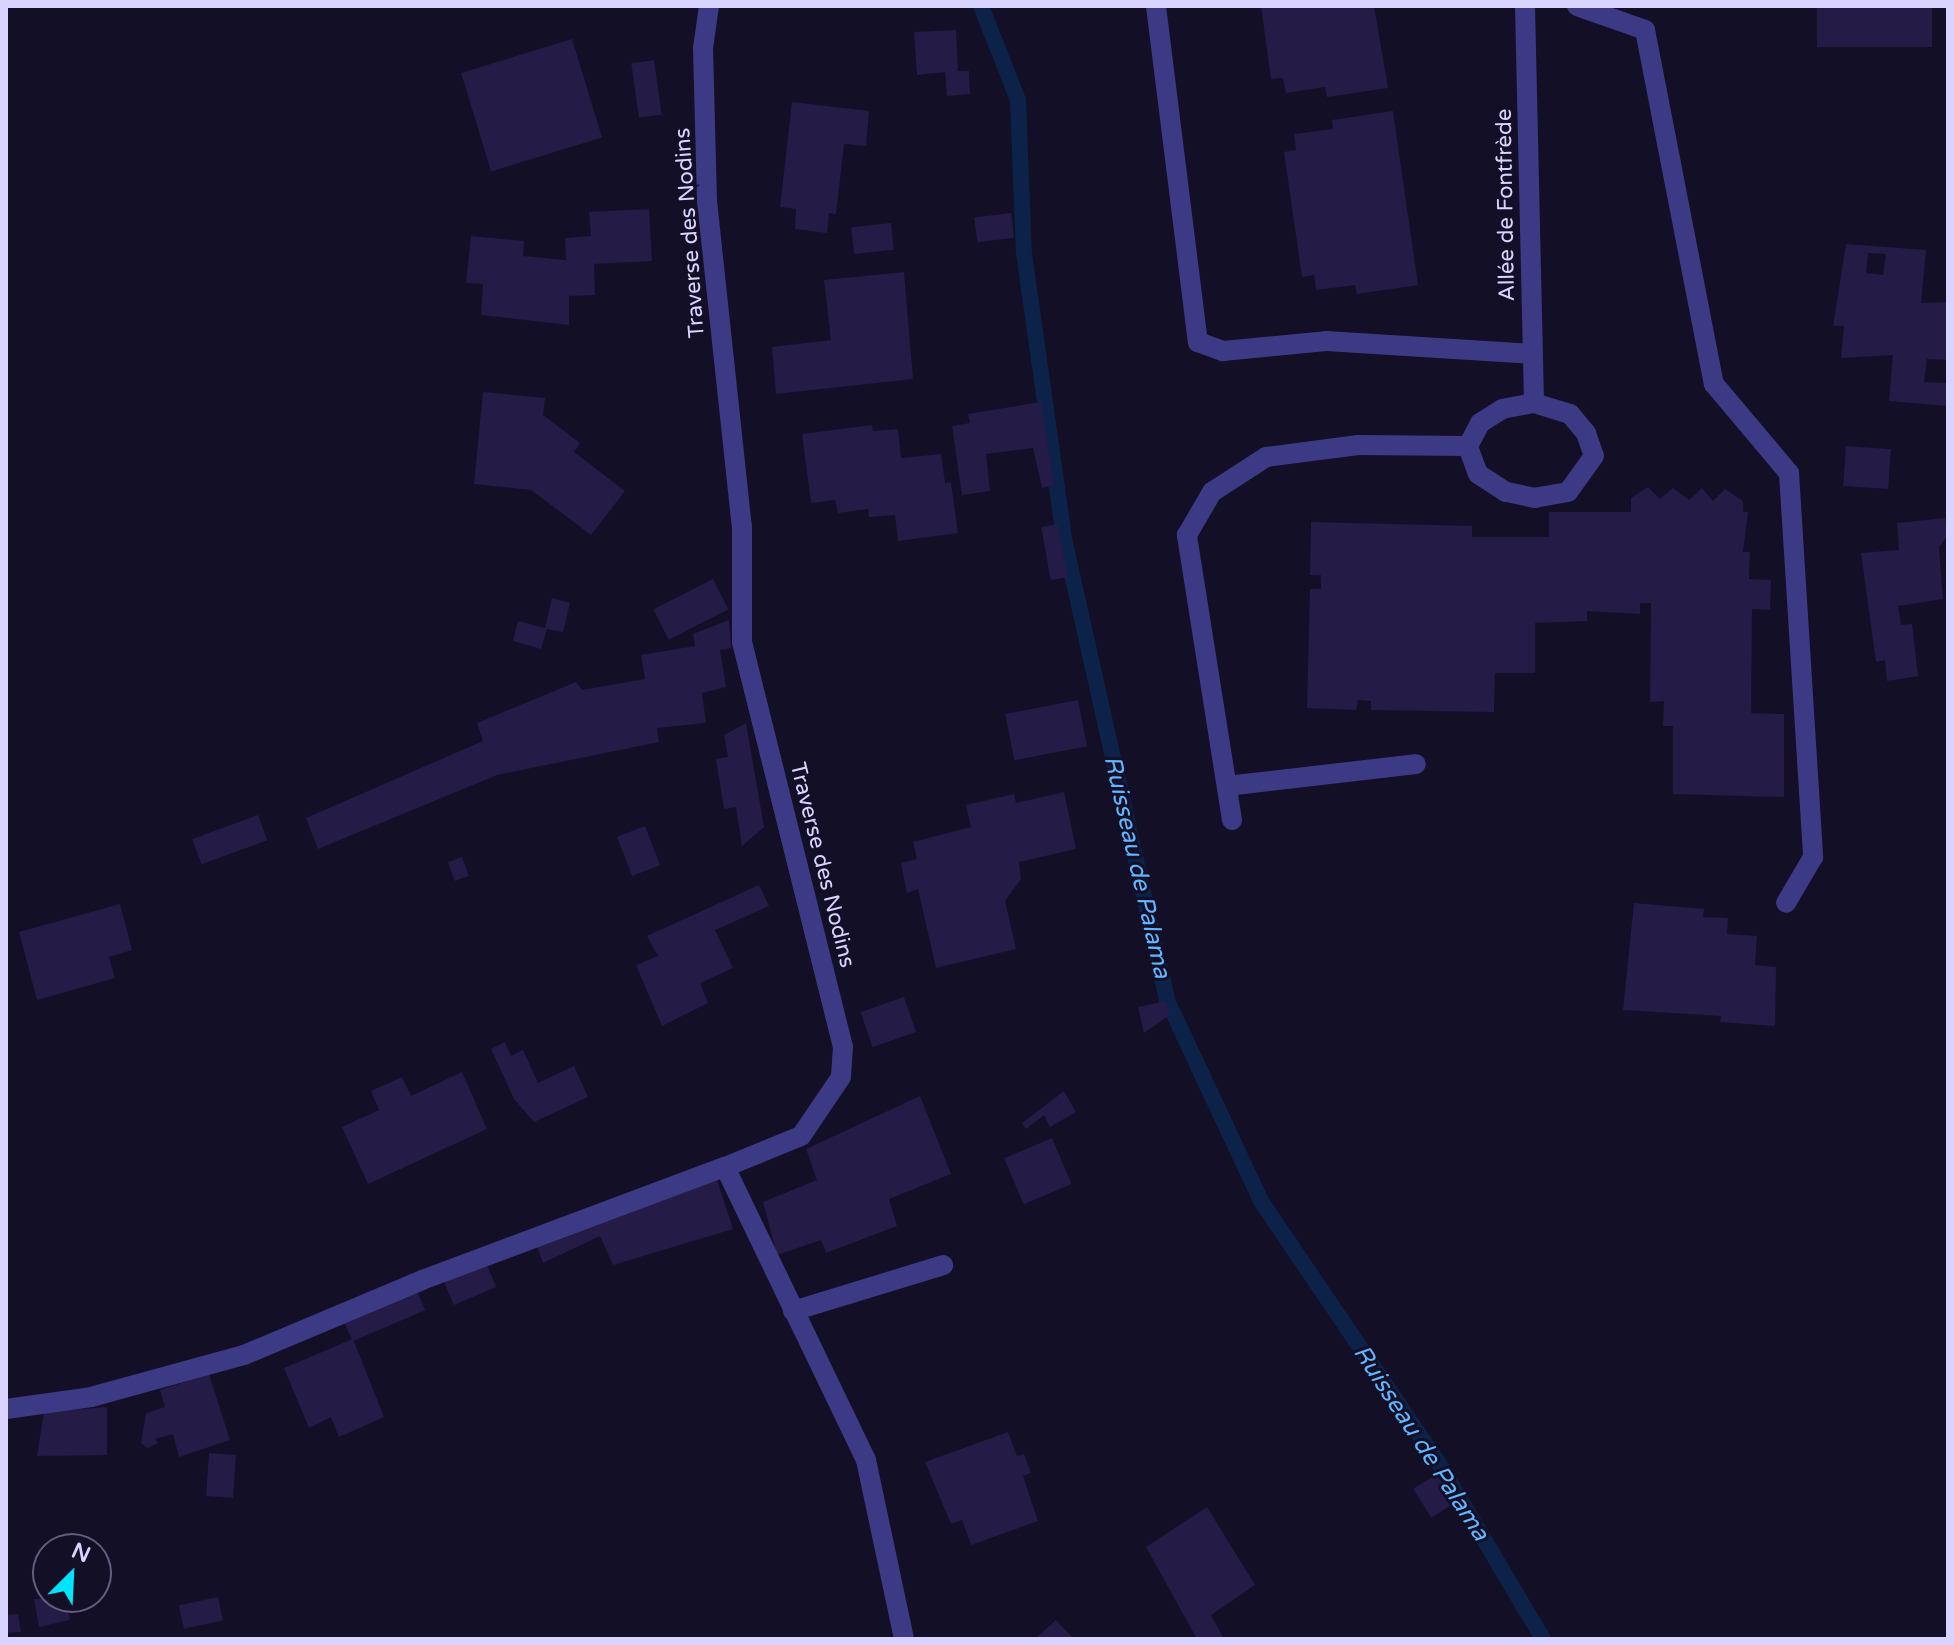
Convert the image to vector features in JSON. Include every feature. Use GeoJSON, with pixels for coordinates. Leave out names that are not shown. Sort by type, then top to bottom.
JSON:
{"type":"FeatureCollection","features":[{"type":"Feature","properties":{"kind":"street","name":"Traverse des Nodins"},"geometry":{"type":"LineString","coordinates":[[6,1409],[91,1397],[244,1355],[436,1274],[725,1167],[801,1136],[841,1077],[843,1047],[742,642],[742,526],[707,201],[703,48],[709,6]]}},
{"type":"Feature","properties":{"kind":"street"},"geometry":{"type":"LineString","coordinates":[[1156,6],[1198,342],[1223,351],[1326,341],[1533,354]]}},
{"type":"Feature","properties":{"kind":"street","name":"Allée de Fontfrède"},"geometry":{"type":"LineString","coordinates":[[1525,6],[1534,403]]}},
{"type":"Feature","properties":{"kind":"street"},"geometry":{"type":"LineString","coordinates":[[1577,6],[1645,30],[1714,384],[1789,473],[1813,857],[1786,903]]}},
{"type":"Feature","properties":{"kind":"street"},"geometry":{"type":"LineString","coordinates":[[1534,403],[1570,414],[1586,433],[1594,456],[1568,492],[1535,498],[1506,492],[1478,474],[1468,446],[1480,423],[1502,409],[1534,403]]}},
{"type":"Feature","properties":{"kind":"street"},"geometry":{"type":"LineString","coordinates":[[1232,820],[1187,535],[1212,492],[1266,457],[1358,445],[1468,446]]}},
{"type":"Feature","properties":{"kind":"street"},"geometry":{"type":"LineString","coordinates":[[1227,786],[1416,764]]}},
{"type":"Feature","properties":{"kind":"street"},"geometry":{"type":"LineString","coordinates":[[725,1167],[866,1460],[904,1639]]}},
{"type":"Feature","properties":{"kind":"street"},"geometry":{"type":"LineString","coordinates":[[793,1311],[943,1265]]}},
{"type":"Feature","properties":{"kind":"building"},"geometry":{"type":"Polygon","coordinates":[[[1261,6],[1374,6],[1388,88],[1327,97],[1325,87],[1286,93],[1283,78],[1271,79],[1261,6]]]}},
{"type":"Feature","properties":{"kind":"building"},"geometry":{"type":"Polygon","coordinates":[[[1817,6],[1932,6],[1932,47],[1817,47],[1817,6]]]}},
{"type":"Feature","properties":{"kind":"building"},"geometry":{"type":"Polygon","coordinates":[[[956,30],[958,71],[969,71],[970,94],[947,96],[945,72],[917,75],[914,32],[956,30]]]}},
{"type":"Feature","properties":{"kind":"building"},"geometry":{"type":"Polygon","coordinates":[[[572,39],[602,137],[491,171],[461,73],[572,39]]]}},
{"type":"Feature","properties":{"kind":"building"},"geometry":{"type":"Polygon","coordinates":[[[654,60],[662,114],[639,118],[631,63],[654,60]]]}},
{"type":"Feature","properties":{"kind":"building"},"geometry":{"type":"Polygon","coordinates":[[[792,102],[869,111],[866,146],[844,144],[836,214],[829,213],[827,233],[795,229],[796,209],[780,207],[792,102]]]}},
{"type":"Feature","properties":{"kind":"building"},"geometry":{"type":"Polygon","coordinates":[[[1393,111],[1418,285],[1357,294],[1355,285],[1316,290],[1314,275],[1302,277],[1284,152],[1296,150],[1294,134],[1333,129],[1332,120],[1393,111]]]}},
{"type":"Feature","properties":{"kind":"building"},"geometry":{"type":"Polygon","coordinates":[[[649,209],[652,261],[594,264],[595,295],[569,296],[569,325],[481,315],[483,284],[466,283],[471,236],[524,241],[523,256],[566,260],[565,238],[591,236],[589,212],[649,209]]]}},
{"type":"Feature","properties":{"kind":"building"},"geometry":{"type":"Polygon","coordinates":[[[1011,213],[1014,238],[977,242],[974,218],[1011,213]]]}},
{"type":"Feature","properties":{"kind":"building"},"geometry":{"type":"Polygon","coordinates":[[[891,223],[894,250],[854,254],[851,227],[891,223]]]}},
{"type":"Feature","properties":{"kind":"building"},"geometry":{"type":"Polygon","coordinates":[[[1846,244],[1926,250],[1921,303],[1948,302],[1948,360],[1927,359],[1924,382],[1948,383],[1948,406],[1889,401],[1893,355],[1841,358],[1844,326],[1833,326],[1846,244]],[[1868,253],[1866,273],[1883,275],[1886,254],[1868,253]]]}},
{"type":"Feature","properties":{"kind":"building"},"geometry":{"type":"Polygon","coordinates":[[[904,272],[913,379],[776,394],[772,347],[831,340],[824,280],[904,272]]]}},
{"type":"Feature","properties":{"kind":"building"},"geometry":{"type":"Polygon","coordinates":[[[483,392],[545,398],[543,415],[580,443],[574,452],[625,491],[591,535],[531,490],[474,484],[483,392]]]}},
{"type":"Feature","properties":{"kind":"building"},"geometry":{"type":"Polygon","coordinates":[[[1041,402],[1054,485],[1042,488],[1033,448],[986,454],[990,491],[962,495],[952,426],[970,423],[968,414],[1041,402]]]}},
{"type":"Feature","properties":{"kind":"building"},"geometry":{"type":"Polygon","coordinates":[[[872,425],[873,431],[898,429],[901,458],[941,454],[945,483],[951,482],[958,533],[898,541],[895,515],[869,517],[868,509],[838,513],[835,500],[811,503],[802,434],[872,425]]]}},
{"type":"Feature","properties":{"kind":"building"},"geometry":{"type":"Polygon","coordinates":[[[1846,446],[1891,449],[1888,489],[1843,486],[1846,446]]]}},
{"type":"Feature","properties":{"kind":"building"},"geometry":{"type":"Polygon","coordinates":[[[1648,487],[1660,499],[1673,488],[1689,500],[1702,488],[1713,501],[1725,489],[1743,501],[1743,512],[1748,512],[1743,552],[1750,552],[1749,579],[1771,580],[1770,610],[1752,609],[1751,713],[1784,714],[1784,797],[1673,794],[1673,726],[1663,726],[1664,701],[1650,702],[1651,603],[1640,603],[1640,614],[1587,611],[1587,621],[1535,623],[1535,673],[1495,673],[1494,712],[1371,710],[1371,701],[1358,700],[1356,710],[1307,708],[1310,589],[1321,589],[1321,575],[1310,575],[1311,522],[1472,526],[1472,537],[1549,537],[1549,512],[1631,512],[1631,498],[1648,487]]]}},
{"type":"Feature","properties":{"kind":"building"},"geometry":{"type":"Polygon","coordinates":[[[1945,518],[1948,535],[1939,547],[1943,599],[1898,606],[1901,625],[1912,624],[1918,676],[1887,681],[1885,660],[1876,662],[1861,553],[1899,550],[1897,523],[1945,518]]]}},
{"type":"Feature","properties":{"kind":"building"},"geometry":{"type":"Polygon","coordinates":[[[1058,524],[1067,577],[1051,580],[1041,527],[1058,524]]]}},
{"type":"Feature","properties":{"kind":"building"},"geometry":{"type":"Polygon","coordinates":[[[713,579],[728,609],[669,640],[653,609],[713,579]]]}},
{"type":"Feature","properties":{"kind":"building"},"geometry":{"type":"Polygon","coordinates":[[[552,598],[570,603],[563,632],[547,629],[541,649],[513,641],[518,621],[545,628],[552,598]]]}},
{"type":"Feature","properties":{"kind":"building"},"geometry":{"type":"Polygon","coordinates":[[[729,620],[731,648],[720,650],[726,687],[702,693],[706,723],[657,728],[659,742],[497,775],[318,849],[306,818],[483,741],[477,723],[576,682],[582,690],[645,679],[641,655],[695,646],[693,634],[729,620]]]}},
{"type":"Feature","properties":{"kind":"building"},"geometry":{"type":"Polygon","coordinates":[[[1078,700],[1087,746],[1014,760],[1005,714],[1078,700]]]}},
{"type":"Feature","properties":{"kind":"building"},"geometry":{"type":"Polygon","coordinates":[[[746,723],[764,827],[742,846],[736,807],[724,809],[716,759],[728,757],[724,735],[746,723]]]}},
{"type":"Feature","properties":{"kind":"building"},"geometry":{"type":"Polygon","coordinates":[[[1064,792],[1076,849],[1019,862],[1021,879],[1005,901],[1016,949],[936,968],[918,889],[907,893],[901,863],[917,859],[913,842],[971,827],[966,805],[1014,794],[1016,803],[1064,792]]]}},
{"type":"Feature","properties":{"kind":"building"},"geometry":{"type":"Polygon","coordinates":[[[258,815],[267,840],[201,864],[192,839],[258,815]]]}},
{"type":"Feature","properties":{"kind":"building"},"geometry":{"type":"Polygon","coordinates":[[[645,826],[660,865],[632,876],[617,837],[645,826]]]}},
{"type":"Feature","properties":{"kind":"building"},"geometry":{"type":"Polygon","coordinates":[[[462,857],[469,876],[455,881],[448,862],[462,857]]]}},
{"type":"Feature","properties":{"kind":"building"},"geometry":{"type":"Polygon","coordinates":[[[759,885],[769,906],[715,930],[733,968],[700,983],[708,1003],[662,1026],[636,965],[658,956],[647,936],[759,885]]]}},
{"type":"Feature","properties":{"kind":"building"},"geometry":{"type":"Polygon","coordinates":[[[1634,903],[1704,909],[1703,917],[1728,918],[1727,934],[1757,936],[1755,965],[1776,967],[1775,1026],[1720,1022],[1721,1016],[1623,1010],[1634,903]]]}},
{"type":"Feature","properties":{"kind":"building"},"geometry":{"type":"Polygon","coordinates":[[[120,904],[132,950],[109,957],[115,978],[37,1000],[19,932],[120,904]]]}},
{"type":"Feature","properties":{"kind":"building"},"geometry":{"type":"Polygon","coordinates":[[[904,997],[916,1032],[873,1047],[861,1012],[904,997]]]}},
{"type":"Feature","properties":{"kind":"building"},"geometry":{"type":"Polygon","coordinates":[[[1166,1001],[1170,1015],[1144,1033],[1138,1007],[1166,1001]]]}},
{"type":"Feature","properties":{"kind":"building"},"geometry":{"type":"Polygon","coordinates":[[[505,1042],[511,1056],[523,1050],[538,1083],[574,1066],[588,1097],[534,1122],[514,1099],[491,1049],[505,1042]]]}},
{"type":"Feature","properties":{"kind":"building"},"geometry":{"type":"Polygon","coordinates":[[[462,1072],[487,1129],[368,1184],[342,1127],[379,1110],[371,1091],[402,1077],[411,1096],[462,1072]]]}},
{"type":"Feature","properties":{"kind":"building"},"geometry":{"type":"Polygon","coordinates":[[[1064,1091],[1076,1112],[1050,1127],[1044,1115],[1026,1129],[1022,1123],[1064,1091]]]}},
{"type":"Feature","properties":{"kind":"building"},"geometry":{"type":"Polygon","coordinates":[[[920,1096],[951,1174],[889,1199],[897,1226],[826,1253],[821,1240],[777,1255],[763,1202],[817,1180],[806,1149],[920,1096]]]}},
{"type":"Feature","properties":{"kind":"building"},"geometry":{"type":"Polygon","coordinates":[[[1052,1138],[1072,1184],[1024,1204],[1004,1158],[1052,1138]]]}},
{"type":"Feature","properties":{"kind":"building"},"geometry":{"type":"Polygon","coordinates":[[[717,1180],[733,1229],[613,1265],[600,1236],[543,1263],[536,1244],[717,1180]]]}},
{"type":"Feature","properties":{"kind":"building"},"geometry":{"type":"Polygon","coordinates":[[[486,1263],[496,1287],[454,1305],[444,1281],[486,1263]]]}},
{"type":"Feature","properties":{"kind":"building"},"geometry":{"type":"Polygon","coordinates":[[[417,1291],[425,1310],[352,1341],[344,1322],[417,1291]]]}},
{"type":"Feature","properties":{"kind":"building"},"geometry":{"type":"Polygon","coordinates":[[[353,1339],[384,1417],[339,1437],[331,1417],[309,1428],[284,1368],[353,1339]]]}},
{"type":"Feature","properties":{"kind":"building"},"geometry":{"type":"Polygon","coordinates":[[[209,1374],[230,1440],[179,1457],[173,1434],[155,1439],[158,1443],[147,1448],[141,1443],[146,1413],[165,1407],[160,1390],[209,1374]]]}},
{"type":"Feature","properties":{"kind":"building"},"geometry":{"type":"Polygon","coordinates":[[[107,1407],[107,1455],[37,1456],[44,1412],[107,1407]]]}},
{"type":"Feature","properties":{"kind":"building"},"geometry":{"type":"Polygon","coordinates":[[[1008,1432],[1017,1456],[1024,1454],[1031,1473],[1023,1476],[1038,1521],[971,1545],[962,1520],[951,1524],[925,1462],[1008,1432]]]}},
{"type":"Feature","properties":{"kind":"building"},"geometry":{"type":"Polygon","coordinates":[[[209,1453],[236,1455],[233,1498],[206,1496],[209,1453]]]}},
{"type":"Feature","properties":{"kind":"building"},"geometry":{"type":"Polygon","coordinates":[[[1437,1474],[1455,1503],[1431,1518],[1413,1489],[1437,1474]]]}},
{"type":"Feature","properties":{"kind":"building"},"geometry":{"type":"Polygon","coordinates":[[[1207,1507],[1255,1585],[1211,1615],[1224,1639],[1197,1639],[1146,1547],[1207,1507]]]}},
{"type":"Feature","properties":{"kind":"building"},"geometry":{"type":"Polygon","coordinates":[[[218,1597],[223,1620],[184,1629],[179,1605],[218,1597]]]}},
{"type":"Feature","properties":{"kind":"building"},"geometry":{"type":"Polygon","coordinates":[[[36,1613],[68,1613],[70,1620],[39,1627],[36,1613]]]}},
{"type":"Feature","properties":{"kind":"building"},"geometry":{"type":"Polygon","coordinates":[[[18,1614],[21,1632],[6,1633],[6,1615],[18,1614]]]}},
{"type":"Feature","properties":{"kind":"building"},"geometry":{"type":"Polygon","coordinates":[[[1056,1620],[1074,1639],[1035,1639],[1056,1620]]]}},
{"type":"Feature","properties":{"kind":"waterway","name":"Ruisseau de Palama"},"geometry":{"type":"LineString","coordinates":[[981,6],[1018,100],[1024,253],[1065,543],[1167,1000],[1261,1201],[1438,1462],[1543,1639]]}}]}
